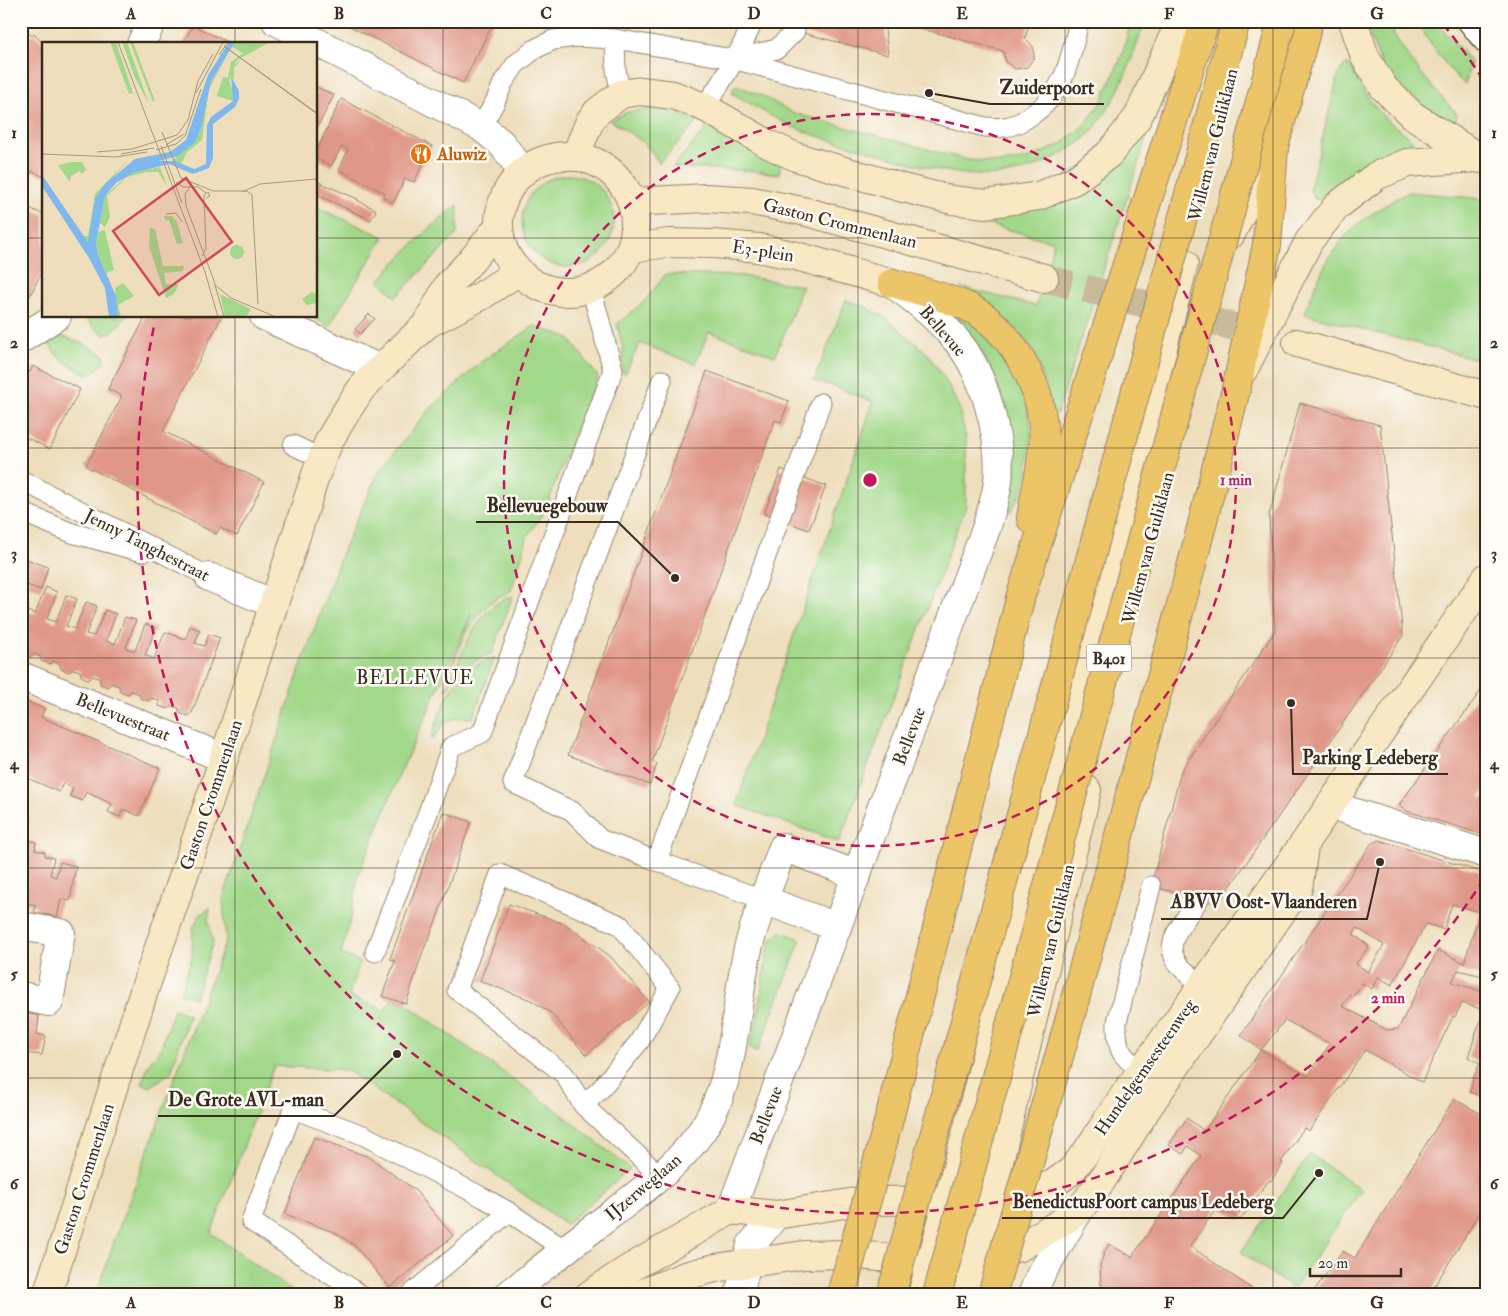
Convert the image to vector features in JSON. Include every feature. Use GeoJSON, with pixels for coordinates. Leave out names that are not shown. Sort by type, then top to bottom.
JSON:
{"type":"FeatureCollection","features":[{"type":"Feature","properties":{"kind":"main road"},"geometry":{"type":"LineString","coordinates":[[575,157],[590,121],[597,112],[621,94],[641,91],[673,95],[704,107],[768,144],[796,157],[903,188],[952,200],[986,204],[1039,196],[1075,180],[1109,154],[1138,117],[1180,21]]}},
{"type":"Feature","properties":{"kind":"main road"},"geometry":{"type":"LineString","coordinates":[[841,1295],[888,1123],[1021,595],[1205,21]]}},
{"type":"Feature","properties":{"kind":"main road","name":"B401"},"geometry":{"type":"LineString","coordinates":[[891,1295],[1236,21]]}},
{"type":"Feature","properties":{"kind":"main road","name":"Willem van Guliklaan"},"geometry":{"type":"LineString","coordinates":[[948,1201],[970,1120],[1244,21]]}},
{"type":"Feature","properties":{"kind":"main road","name":"B401"},"geometry":{"type":"LineString","coordinates":[[937,1295],[1282,21]]}},
{"type":"Feature","properties":{"kind":"main road","name":"Willem van Guliklaan"},"geometry":{"type":"LineString","coordinates":[[990,1200],[1096,750],[1228,240],[1274,146],[1308,21]]}},
{"type":"Feature","properties":{"kind":"main road"},"geometry":{"type":"LineString","coordinates":[[1353,21],[1366,57],[1384,88],[1412,115],[1482,160]]}},
{"type":"Feature","properties":{"kind":"main road"},"geometry":{"type":"LineString","coordinates":[[992,1295],[1071,1014],[1193,560],[1237,385],[1267,245],[1274,146]]}},
{"type":"Feature","properties":{"kind":"main road","name":"Gaston Crommenlaan"},"geometry":{"type":"LineString","coordinates":[[562,156],[575,157],[593,161],[609,171],[623,184],[632,202],[635,217],[635,233],[631,248],[622,266],[608,279],[591,288],[576,292],[555,291],[536,284],[519,271],[508,258],[502,243],[499,226],[501,210],[505,196],[523,172],[536,164],[550,159],[562,156]]}},
{"type":"Feature","properties":{"kind":"main road"},"geometry":{"type":"LineString","coordinates":[[1237,385],[1309,241],[1337,206],[1376,176],[1407,163],[1482,160]]}},
{"type":"Feature","properties":{"kind":"main road","name":"Gaston Crommenlaan"},"geometry":{"type":"LineString","coordinates":[[632,202],[706,198],[752,201],[808,212],[1044,278]]}},
{"type":"Feature","properties":{"kind":"main road","name":"Gaston Crommenlaan"},"geometry":{"type":"LineString","coordinates":[[427,324],[448,285],[472,260],[499,226]]}},
{"type":"Feature","properties":{"kind":"main road","name":"E3-plein"},"geometry":{"type":"LineString","coordinates":[[631,248],[669,244],[714,244],[758,248],[796,256],[892,282]]}},
{"type":"Feature","properties":{"kind":"main road","name":"Gaston Crommenlaan"},"geometry":{"type":"LineString","coordinates":[[46,1295],[147,982],[224,758],[329,441],[361,389],[427,324],[481,296],[519,271]]}},
{"type":"Feature","properties":{"kind":"main road"},"geometry":{"type":"LineString","coordinates":[[892,282],[940,296],[970,308],[996,328],[1016,351],[1030,375],[1038,397],[1043,424],[1043,451],[1036,484],[1021,595]]}},
{"type":"Feature","properties":{"kind":"main road"},"geometry":{"type":"LineString","coordinates":[[1297,342],[1487,396]]}},
{"type":"Feature","properties":{"kind":"main road","name":"Hundelgemsesteenweg"},"geometry":{"type":"LineString","coordinates":[[731,1210],[776,1214],[862,1201],[893,1199],[990,1200],[1053,1184],[1071,1170],[1087,1151],[1305,842],[1487,577]]}},
{"type":"Feature","properties":{"kind":"main road","name":"Hundelgemsesteenweg"},"geometry":{"type":"LineString","coordinates":[[638,1295],[685,1276],[715,1268],[804,1255],[846,1254],[931,1262],[974,1260],[1020,1246],[1078,1212],[1102,1180],[1148,1107],[1298,888],[1305,842]]}},
{"type":"Feature","properties":{"kind":"main road"},"geometry":{"type":"LineString","coordinates":[[966,1295],[990,1200]]}},
{"type":"Feature","properties":{"kind":"main road"},"geometry":{"type":"LineString","coordinates":[[922,1295],[948,1201]]}},
{"type":"Feature","properties":{"kind":"main road"},"geometry":{"type":"LineString","coordinates":[[590,1295],[627,1270],[731,1210]]}},
{"type":"Feature","properties":{"kind":"street"},"geometry":{"type":"LineString","coordinates":[[142,42],[152,21]]}},
{"type":"Feature","properties":{"kind":"street"},"geometry":{"type":"LineString","coordinates":[[276,21],[316,42]]}},
{"type":"Feature","properties":{"kind":"street"},"geometry":{"type":"LineString","coordinates":[[318,43],[480,127],[501,142],[523,172]]}},
{"type":"Feature","properties":{"kind":"street","name":"Bellevue"},"geometry":{"type":"LineString","coordinates":[[731,1210],[994,504],[998,480],[993,421],[975,370],[958,343],[934,317],[914,298],[892,282]]}},
{"type":"Feature","properties":{"kind":"street"},"geometry":{"type":"LineString","coordinates":[[21,339],[53,318]]}},
{"type":"Feature","properties":{"kind":"street"},"geometry":{"type":"LineString","coordinates":[[265,323],[380,369]]}},
{"type":"Feature","properties":{"kind":"street","name":"Jenny Tanghestraat"},"geometry":{"type":"LineString","coordinates":[[209,577],[274,604]]}},
{"type":"Feature","properties":{"kind":"street","name":"Bellevuestraat"},"geometry":{"type":"LineString","coordinates":[[21,676],[224,758]]}},
{"type":"Feature","properties":{"kind":"street"},"geometry":{"type":"LineString","coordinates":[[1330,806],[1487,854]]}},
{"type":"Feature","properties":{"kind":"street"},"geometry":{"type":"LineString","coordinates":[[837,927],[764,900],[783,848],[857,875]]}},
{"type":"Feature","properties":{"kind":"street","name":"IJzerweglaan"},"geometry":{"type":"LineString","coordinates":[[508,1295],[660,1176],[685,1152],[708,1120],[725,1081],[732,1050],[746,958],[764,900]]}},
{"type":"Feature","properties":{"kind":"street"},"geometry":{"type":"LineString","coordinates":[[21,926],[62,933],[49,1002],[21,996]]}},
{"type":"Feature","properties":{"kind":"street","name":"Hundelgemsesteenweg"},"geometry":{"type":"LineString","coordinates":[[1032,1295],[1040,1276],[1078,1212]]}},
{"type":"Feature","properties":{"kind":"street"},"geometry":{"type":"LineString","coordinates":[[739,1295],[751,1245],[776,1214]]}},
{"type":"Feature","properties":{"kind":"lane"},"geometry":{"type":"LineString","coordinates":[[704,107],[719,87],[742,46],[753,21]]}},
{"type":"Feature","properties":{"kind":"lane"},"geometry":{"type":"LineString","coordinates":[[480,127],[496,102],[504,81],[516,64],[535,50],[554,40],[576,37],[615,39],[733,59],[985,127],[1005,127],[1022,121],[1038,111],[1061,85],[1068,67],[1079,21]]}},
{"type":"Feature","properties":{"kind":"lane"},"geometry":{"type":"LineString","coordinates":[[1466,21],[1487,46]]}},
{"type":"Feature","properties":{"kind":"lane"},"geometry":{"type":"LineString","coordinates":[[733,59],[777,49],[795,31]]}},
{"type":"Feature","properties":{"kind":"lane"},"geometry":{"type":"LineString","coordinates":[[615,39],[616,70],[621,94]]}},
{"type":"Feature","properties":{"kind":"lane"},"geometry":{"type":"LineString","coordinates":[[375,952],[451,747],[482,733],[613,370],[591,288]]}},
{"type":"Feature","properties":{"kind":"lane"},"geometry":{"type":"LineString","coordinates":[[662,380],[513,783],[572,811],[600,840],[764,900]]}},
{"type":"Feature","properties":{"kind":"lane"},"geometry":{"type":"LineString","coordinates":[[657,861],[821,403]]}},
{"type":"Feature","properties":{"kind":"lane"},"geometry":{"type":"LineString","coordinates":[[293,444],[322,459]]}},
{"type":"Feature","properties":{"kind":"lane","name":"Jenny Tanghestraat"},"geometry":{"type":"LineString","coordinates":[[21,480],[209,577]]}},
{"type":"Feature","properties":{"kind":"lane"},"geometry":{"type":"LineString","coordinates":[[21,512],[72,533],[180,562]]}},
{"type":"Feature","properties":{"kind":"lane"},"geometry":{"type":"LineString","coordinates":[[583,1105],[599,1091],[639,1042],[670,988],[620,925],[500,874],[457,990],[564,1074],[583,1105],[660,1176]]}},
{"type":"Feature","properties":{"kind":"lane"},"geometry":{"type":"LineString","coordinates":[[1142,1071],[1130,1063],[1122,1054],[1117,1036],[1117,1022],[1151,886]]}},
{"type":"Feature","properties":{"kind":"lane"},"geometry":{"type":"LineString","coordinates":[[1199,899],[1176,934],[1172,942],[1172,950],[1175,961],[1185,974],[1203,984],[1210,1018]]}},
{"type":"Feature","properties":{"kind":"lane"},"geometry":{"type":"LineString","coordinates":[[361,1295],[251,1221],[293,1109],[363,1135],[509,1212],[565,1250]]}},
{"type":"Feature","properties":{"kind":"lane"},"geometry":{"type":"LineString","coordinates":[[410,1295],[509,1212]]}},
{"type":"Feature","properties":{"kind":"green space"},"geometry":{"type":"Polygon","coordinates":[[[1131,21],[1145,21],[1122,83],[1096,126],[1085,138],[1069,150],[1037,166],[1007,174],[971,175],[936,169],[823,138],[768,115],[732,93],[735,85],[763,96],[793,113],[968,160],[1002,163],[1027,159],[1062,144],[1086,123],[1102,101],[1122,55],[1131,21]]]}},
{"type":"Feature","properties":{"kind":"green space"},"geometry":{"type":"Polygon","coordinates":[[[1364,21],[1387,21],[1410,59],[1457,114],[1453,129],[1388,81],[1364,21]]]}},
{"type":"Feature","properties":{"kind":"green space"},"geometry":{"type":"Polygon","coordinates":[[[1416,21],[1438,21],[1471,62],[1465,85],[1438,54],[1416,21]]]}},
{"type":"Feature","properties":{"kind":"green space"},"geometry":{"type":"Polygon","coordinates":[[[1345,65],[1349,65],[1352,69],[1364,92],[1380,113],[1414,143],[1410,148],[1358,169],[1319,199],[1314,199],[1310,188],[1339,72],[1345,65]]]}},
{"type":"Feature","properties":{"kind":"green space"},"geometry":{"type":"Polygon","coordinates":[[[652,109],[671,112],[698,121],[659,163],[650,150],[638,139],[610,121],[627,112],[652,109]]]}},
{"type":"Feature","properties":{"kind":"green space"},"geometry":{"type":"Polygon","coordinates":[[[708,126],[781,162],[779,174],[673,167],[708,126]]]}},
{"type":"Feature","properties":{"kind":"green space"},"geometry":{"type":"Polygon","coordinates":[[[1146,127],[1150,127],[1057,414],[1052,412],[1037,360],[1023,337],[1004,318],[960,287],[1036,306],[1054,242],[973,220],[977,215],[1005,214],[1146,127]]]}},
{"type":"Feature","properties":{"kind":"green space"},"geometry":{"type":"Polygon","coordinates":[[[568,175],[585,179],[600,189],[610,204],[614,221],[610,238],[600,253],[585,263],[568,267],[551,263],[536,253],[526,238],[522,221],[526,204],[536,189],[551,179],[568,175]]]}},
{"type":"Feature","properties":{"kind":"green space"},"geometry":{"type":"Polygon","coordinates":[[[1409,192],[1487,200],[1487,362],[1305,314],[1322,272],[1342,240],[1370,215],[1409,192]]]}},
{"type":"Feature","properties":{"kind":"green space"},"geometry":{"type":"Polygon","coordinates":[[[458,205],[457,234],[396,297],[379,281],[397,260],[458,205]]]}},
{"type":"Feature","properties":{"kind":"green space"},"geometry":{"type":"Polygon","coordinates":[[[318,208],[384,237],[329,326],[314,318],[318,318],[318,208]]]}},
{"type":"Feature","properties":{"kind":"green space"},"geometry":{"type":"Polygon","coordinates":[[[666,274],[742,276],[803,286],[775,356],[709,332],[695,364],[640,343],[625,374],[622,372],[623,347],[617,324],[644,302],[666,274]]]}},
{"type":"Feature","properties":{"kind":"green space"},"geometry":{"type":"Polygon","coordinates":[[[846,300],[868,308],[886,318],[928,354],[945,379],[958,405],[966,438],[966,506],[839,842],[736,805],[873,402],[833,386],[814,381],[846,300]]]}},
{"type":"Feature","properties":{"kind":"green space"},"geometry":{"type":"Polygon","coordinates":[[[957,317],[977,325],[1001,350],[1024,393],[1031,427],[1028,474],[1022,491],[1011,511],[1007,511],[1011,458],[1005,408],[987,361],[957,317]]]}},
{"type":"Feature","properties":{"kind":"green space"},"geometry":{"type":"Polygon","coordinates":[[[126,318],[113,331],[105,335],[94,328],[87,319],[126,318]]]}},
{"type":"Feature","properties":{"kind":"green space"},"geometry":{"type":"Polygon","coordinates":[[[534,326],[568,337],[598,377],[565,456],[546,509],[528,535],[511,591],[498,597],[478,615],[466,634],[448,675],[471,614],[398,778],[358,876],[351,917],[341,954],[360,962],[349,996],[385,1010],[392,999],[406,1004],[558,1111],[630,1169],[566,1224],[347,1070],[274,1066],[211,1233],[298,1295],[96,1295],[116,1236],[226,940],[223,899],[303,660],[343,550],[379,471],[428,411],[482,361],[534,326]]]}},
{"type":"Feature","properties":{"kind":"green space"},"geometry":{"type":"Polygon","coordinates":[[[52,335],[79,342],[104,355],[102,365],[88,374],[75,369],[53,351],[48,338],[52,335]]]}},
{"type":"Feature","properties":{"kind":"green space"},"geometry":{"type":"Polygon","coordinates":[[[513,596],[492,653],[466,668],[446,690],[466,644],[479,622],[495,604],[513,596]]]}},
{"type":"Feature","properties":{"kind":"green space"},"geometry":{"type":"Polygon","coordinates":[[[495,657],[473,718],[459,718],[449,721],[441,727],[434,739],[431,738],[453,687],[468,671],[495,657]]]}},
{"type":"Feature","properties":{"kind":"green space"},"geometry":{"type":"Polygon","coordinates":[[[210,908],[208,921],[213,942],[195,998],[180,993],[192,957],[193,928],[200,915],[210,908]]]}},
{"type":"Feature","properties":{"kind":"green space"},"geometry":{"type":"Polygon","coordinates":[[[781,932],[801,939],[758,1051],[749,1049],[757,1020],[769,944],[781,932]]]}},
{"type":"Feature","properties":{"kind":"green space"},"geometry":{"type":"Polygon","coordinates":[[[174,1009],[189,1015],[171,1072],[150,1087],[142,1083],[149,1063],[160,1050],[174,1009]]]}},
{"type":"Feature","properties":{"kind":"green space"},"geometry":{"type":"Polygon","coordinates":[[[1310,1154],[1362,1190],[1293,1289],[1241,1252],[1310,1154]]]}},
{"type":"Feature","properties":{"kind":"building"},"geometry":{"type":"Polygon","coordinates":[[[21,21],[29,29],[27,31],[32,36],[34,34],[42,43],[42,176],[32,171],[31,174],[21,169],[21,21]]]}},
{"type":"Feature","properties":{"kind":"building"},"geometry":{"type":"Polygon","coordinates":[[[339,21],[494,21],[463,83],[339,21]]]}},
{"type":"Feature","properties":{"kind":"building"},"geometry":{"type":"Polygon","coordinates":[[[884,21],[888,55],[760,22],[884,21]]]}},
{"type":"Feature","properties":{"kind":"building"},"geometry":{"type":"Polygon","coordinates":[[[893,21],[1030,21],[1025,38],[1033,46],[1034,58],[1027,67],[1016,69],[1006,62],[1003,51],[893,21]]]}},
{"type":"Feature","properties":{"kind":"building"},"geometry":{"type":"Polygon","coordinates":[[[193,25],[227,42],[184,42],[193,25]]]}},
{"type":"Feature","properties":{"kind":"building"},"geometry":{"type":"Polygon","coordinates":[[[318,88],[334,95],[318,126],[318,88]]]}},
{"type":"Feature","properties":{"kind":"building"},"geometry":{"type":"Polygon","coordinates":[[[341,99],[432,146],[414,182],[405,179],[393,203],[383,197],[385,193],[339,170],[348,150],[342,146],[331,166],[318,159],[318,148],[341,99]]]}},
{"type":"Feature","properties":{"kind":"building"},"geometry":{"type":"Polygon","coordinates":[[[318,182],[358,199],[376,210],[371,220],[318,195],[318,182]]]}},
{"type":"Feature","properties":{"kind":"building"},"geometry":{"type":"Polygon","coordinates":[[[21,204],[42,214],[42,272],[21,313],[21,204]]]}},
{"type":"Feature","properties":{"kind":"building"},"geometry":{"type":"Polygon","coordinates":[[[369,314],[375,319],[360,334],[355,329],[369,314]]]}},
{"type":"Feature","properties":{"kind":"building"},"geometry":{"type":"Polygon","coordinates":[[[145,318],[221,318],[163,431],[264,482],[237,536],[220,528],[216,534],[86,466],[122,396],[108,389],[145,318]]]}},
{"type":"Feature","properties":{"kind":"building"},"geometry":{"type":"Polygon","coordinates":[[[33,366],[80,389],[50,449],[21,435],[21,368],[30,372],[33,366]]]}},
{"type":"Feature","properties":{"kind":"building"},"geometry":{"type":"Polygon","coordinates":[[[707,371],[789,401],[781,422],[775,420],[652,762],[657,764],[650,785],[568,755],[707,371]]]}},
{"type":"Feature","properties":{"kind":"building"},"geometry":{"type":"Polygon","coordinates":[[[1300,403],[1380,425],[1403,636],[1218,904],[1151,886],[1181,771],[1275,631],[1269,516],[1300,403]]]}},
{"type":"Feature","properties":{"kind":"building"},"geometry":{"type":"Polygon","coordinates":[[[781,469],[826,486],[809,530],[764,514],[781,469]]]}},
{"type":"Feature","properties":{"kind":"building"},"geometry":{"type":"Polygon","coordinates":[[[21,557],[48,567],[41,590],[21,583],[21,557]]]}},
{"type":"Feature","properties":{"kind":"building"},"geometry":{"type":"Polygon","coordinates":[[[46,587],[57,592],[47,619],[56,622],[66,595],[77,599],[66,626],[75,629],[86,602],[97,606],[86,634],[94,636],[105,610],[116,614],[106,641],[115,644],[125,617],[136,620],[126,648],[135,651],[145,624],[156,628],[145,655],[154,659],[165,632],[186,639],[190,626],[200,630],[195,643],[204,646],[209,634],[220,638],[192,713],[188,716],[179,713],[179,708],[171,706],[168,709],[159,706],[159,701],[152,698],[148,701],[140,698],[139,694],[132,691],[128,694],[120,691],[119,686],[112,683],[108,687],[100,684],[100,679],[93,676],[89,680],[81,676],[80,671],[73,669],[69,672],[61,669],[60,664],[53,661],[50,664],[41,661],[41,657],[34,654],[30,657],[22,654],[21,603],[29,606],[27,611],[35,614],[46,587]]]}},
{"type":"Feature","properties":{"kind":"building"},"geometry":{"type":"Polygon","coordinates":[[[1487,682],[1487,788],[1480,798],[1487,800],[1487,836],[1407,811],[1399,805],[1487,682]]]}},
{"type":"Feature","properties":{"kind":"building"},"geometry":{"type":"Polygon","coordinates":[[[23,700],[45,709],[41,717],[160,768],[139,816],[123,809],[120,817],[108,812],[112,804],[86,792],[82,801],[70,796],[73,788],[63,783],[59,792],[21,775],[21,764],[26,753],[21,751],[21,704],[23,700]]]}},
{"type":"Feature","properties":{"kind":"building"},"geometry":{"type":"Polygon","coordinates":[[[443,812],[471,822],[434,926],[423,951],[406,1004],[382,996],[395,961],[390,959],[443,812]]]}},
{"type":"Feature","properties":{"kind":"building"},"geometry":{"type":"Polygon","coordinates":[[[21,839],[36,842],[35,850],[45,852],[45,856],[54,858],[50,875],[56,877],[60,862],[76,866],[70,901],[61,899],[57,917],[34,912],[36,905],[21,902],[21,839]]]}},
{"type":"Feature","properties":{"kind":"building"},"geometry":{"type":"Polygon","coordinates":[[[1379,840],[1487,874],[1487,977],[1458,970],[1452,982],[1487,993],[1487,1099],[1470,1092],[1480,1063],[1468,1057],[1484,1010],[1462,1003],[1455,1017],[1453,1016],[1422,1082],[1365,1050],[1309,1131],[1304,1128],[1281,1162],[1283,1163],[1271,1181],[1269,1180],[1240,1220],[1218,1206],[1190,1246],[1252,1289],[1249,1295],[1104,1295],[1100,1266],[1109,1244],[1132,1257],[1201,1156],[1188,1146],[1183,1154],[1169,1145],[1187,1118],[1204,1131],[1261,1050],[1241,1035],[1372,843],[1379,840]],[[1452,904],[1444,929],[1426,924],[1392,985],[1378,977],[1372,989],[1362,983],[1354,995],[1349,994],[1350,996],[1342,1006],[1387,1030],[1398,1029],[1438,950],[1464,963],[1480,912],[1452,904]],[[1357,928],[1353,934],[1369,946],[1356,964],[1368,972],[1384,945],[1357,928]],[[1285,1020],[1261,1050],[1308,1076],[1330,1044],[1285,1020]]]}},
{"type":"Feature","properties":{"kind":"building"},"geometry":{"type":"Polygon","coordinates":[[[509,904],[565,924],[610,956],[649,1002],[586,1055],[551,1013],[531,1000],[480,981],[509,904]]]}},
{"type":"Feature","properties":{"kind":"building"},"geometry":{"type":"Polygon","coordinates":[[[21,1012],[39,1016],[37,1034],[46,1036],[42,1055],[21,1053],[21,1012]]]}},
{"type":"Feature","properties":{"kind":"building"},"geometry":{"type":"Polygon","coordinates":[[[1454,1099],[1487,1117],[1487,1201],[1429,1295],[1311,1295],[1343,1251],[1355,1258],[1454,1099]]]}},
{"type":"Feature","properties":{"kind":"building"},"geometry":{"type":"Polygon","coordinates":[[[314,1137],[369,1157],[415,1190],[453,1236],[390,1288],[355,1246],[336,1233],[285,1214],[314,1137]]]}},
{"type":"Feature","properties":{"kind":"tunnel"},"geometry":{"type":"LineString","coordinates":[[1044,278],[1297,343]]}},
{"type":"Feature","properties":{"kind":"tram line"},"geometry":{"type":"LineString","coordinates":[[1454,21],[1473,46],[1487,59]]}},
{"type":"Feature","properties":{"kind":"tram line"},"geometry":{"type":"LineString","coordinates":[[1478,21],[1487,33]]}},
{"type":"Feature","properties":{"kind":"place","name":"Zuiderpoort"},"geometry":{"type":"Point","coordinates":[929,93]}},
{"type":"Feature","properties":{"kind":"place","name":"Aluwiz"},"geometry":{"type":"Point","coordinates":[421,154]}},
{"type":"Feature","properties":{"kind":"place","name":"Bellevuegebouw"},"geometry":{"type":"Point","coordinates":[675,578]}},
{"type":"Feature","properties":{"kind":"place","name":"Parking Ledeberg"},"geometry":{"type":"Point","coordinates":[1291,703]}},
{"type":"Feature","properties":{"kind":"place","name":"ABVV Oost-Vlaanderen"},"geometry":{"type":"Point","coordinates":[1380,862]}},
{"type":"Feature","properties":{"kind":"place","name":"De Grote AVL-man"},"geometry":{"type":"Point","coordinates":[397,1054]}},
{"type":"Feature","properties":{"kind":"place","name":"BenedictusPoort campus Ledeberg"},"geometry":{"type":"Point","coordinates":[1319,1173]}},
{"type":"Feature","properties":{"kind":"district","name":"BELLEVUE"},"geometry":{"type":"Point","coordinates":[415,677]}}]}
